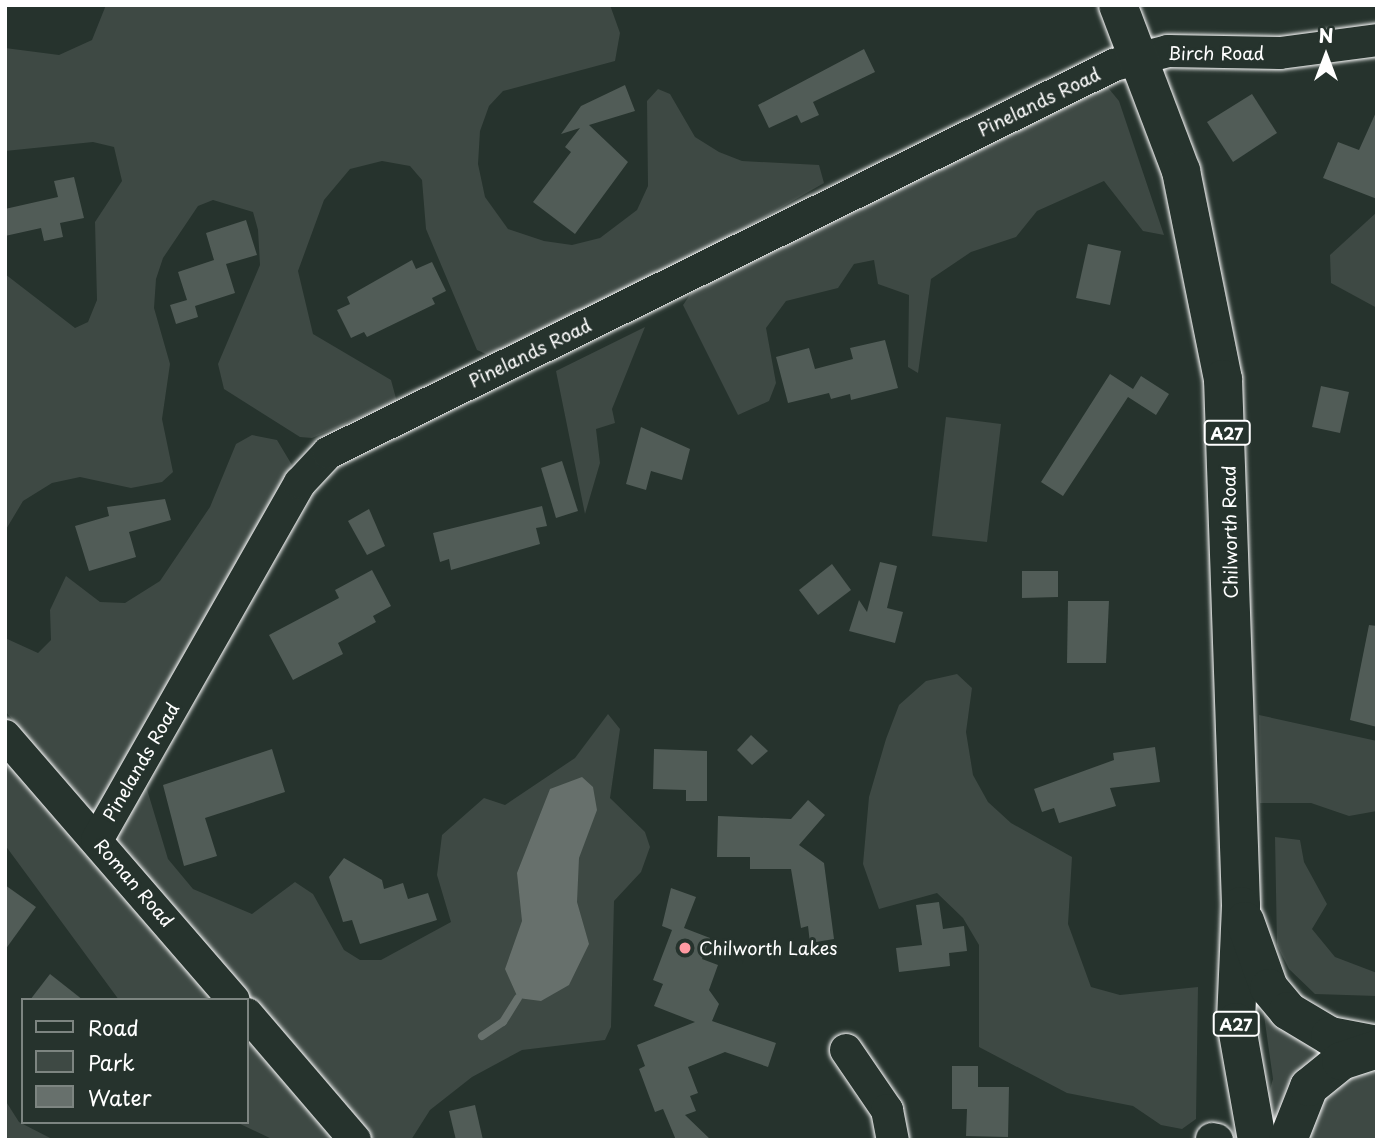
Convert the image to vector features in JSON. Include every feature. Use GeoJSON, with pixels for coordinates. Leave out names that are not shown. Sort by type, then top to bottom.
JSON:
{"type":"FeatureCollection","features":[{"type":"Feature","properties":{"kind":"main road","name":"Chilworth Road"},"geometry":{"type":"LineString","coordinates":[[1118,5],[1181,171],[1223,379],[1241,906],[1236,1022],[1256,1140]]}},
{"type":"Feature","properties":{"kind":"main road","name":"Chilworth Road"},"geometry":{"type":"LineString","coordinates":[[1241,906],[1269,988],[1288,1011],[1330,1037],[1377,1047]]}},
{"type":"Feature","properties":{"kind":"main road","name":"A27"},"geometry":{"type":"LineString","coordinates":[[1288,1140],[1309,1087],[1341,1061],[1377,1047]]}},
{"type":"Feature","properties":{"kind":"street","name":"Birch Road"},"geometry":{"type":"LineString","coordinates":[[1139,55],[1280,53],[1377,40]]}},
{"type":"Feature","properties":{"kind":"street","name":"Pinelands Road"},"geometry":{"type":"LineString","coordinates":[[97,840],[300,483],[328,453],[1139,55]]}},
{"type":"Feature","properties":{"kind":"street","name":"Roman Road"},"geometry":{"type":"LineString","coordinates":[[5,736],[232,998]]}},
{"type":"Feature","properties":{"kind":"street"},"geometry":{"type":"LineString","coordinates":[[248,1015],[355,1140]]}},
{"type":"Feature","properties":{"kind":"street"},"geometry":{"type":"LineString","coordinates":[[846,1050],[887,1111],[893,1140]]}},
{"type":"Feature","properties":{"kind":"green space"},"geometry":{"type":"Polygon","coordinates":[[[106,5],[610,5],[620,33],[615,61],[503,91],[489,106],[480,131],[478,164],[485,197],[508,229],[544,241],[572,245],[600,238],[637,210],[648,186],[647,101],[658,89],[670,94],[695,137],[719,152],[742,161],[819,165],[824,183],[670,271],[488,355],[477,350],[426,229],[422,180],[410,166],[382,161],[350,169],[324,200],[298,271],[313,334],[391,380],[397,402],[312,438],[300,437],[224,389],[218,364],[260,265],[258,230],[253,212],[213,200],[198,206],[163,258],[156,279],[154,308],[170,364],[162,419],[173,472],[162,482],[131,488],[80,477],[52,483],[23,501],[5,531],[5,274],[75,328],[88,322],[97,300],[95,222],[122,181],[114,147],[93,142],[5,151],[5,48],[59,55],[92,40],[106,5]]]}},
{"type":"Feature","properties":{"kind":"green space"},"geometry":{"type":"Polygon","coordinates":[[[1105,84],[1119,101],[1164,235],[1143,231],[1104,181],[1037,211],[1016,237],[971,252],[931,279],[918,373],[908,367],[909,295],[878,284],[874,260],[854,264],[838,288],[786,301],[766,328],[776,383],[769,401],[738,415],[683,305],[692,292],[1105,84]]]}},
{"type":"Feature","properties":{"kind":"green space"},"geometry":{"type":"Polygon","coordinates":[[[1377,212],[1377,308],[1331,283],[1330,255],[1377,212]]]}},
{"type":"Feature","properties":{"kind":"green space"},"geometry":{"type":"Polygon","coordinates":[[[645,327],[612,409],[615,423],[596,429],[600,463],[585,514],[556,371],[645,327]]]}},
{"type":"Feature","properties":{"kind":"green space"},"geometry":{"type":"Polygon","coordinates":[[[946,417],[1001,424],[987,542],[932,536],[946,417]]]}},
{"type":"Feature","properties":{"kind":"green space"},"geometry":{"type":"Polygon","coordinates":[[[252,435],[277,440],[292,465],[286,481],[112,796],[92,811],[5,711],[5,638],[38,653],[51,640],[50,610],[66,576],[100,602],[125,603],[160,581],[210,507],[236,444],[252,435]]]}},
{"type":"Feature","properties":{"kind":"green space"},"geometry":{"type":"Polygon","coordinates":[[[957,674],[972,688],[966,732],[973,775],[988,802],[1011,823],[1072,857],[1068,924],[1091,987],[1120,995],[1198,987],[1196,1119],[1182,1129],[1161,1125],[1133,1106],[1067,1093],[979,1047],[979,945],[963,918],[937,893],[879,909],[863,864],[869,797],[886,739],[899,705],[926,681],[957,674]]]}},
{"type":"Feature","properties":{"kind":"green space"},"geometry":{"type":"Polygon","coordinates":[[[608,714],[620,729],[610,798],[645,832],[650,847],[641,872],[614,901],[611,1027],[605,1040],[522,1050],[472,1077],[430,1110],[411,1140],[274,1140],[240,1124],[248,1124],[248,998],[118,998],[5,845],[5,759],[92,857],[122,831],[146,786],[168,859],[193,889],[252,914],[295,882],[313,894],[344,950],[360,960],[381,960],[451,922],[437,875],[442,835],[484,798],[505,805],[575,758],[608,714]]]}},
{"type":"Feature","properties":{"kind":"green space"},"geometry":{"type":"Polygon","coordinates":[[[1259,715],[1377,741],[1377,811],[1349,816],[1311,803],[1260,803],[1259,715]]]}},
{"type":"Feature","properties":{"kind":"green space"},"geometry":{"type":"Polygon","coordinates":[[[1275,837],[1300,840],[1304,862],[1327,904],[1312,929],[1335,957],[1377,973],[1377,996],[1315,994],[1289,969],[1277,945],[1275,837]]]}},
{"type":"Feature","properties":{"kind":"green space"},"geometry":{"type":"Polygon","coordinates":[[[1263,1008],[1323,1050],[1274,1140],[1268,1096],[1273,1079],[1263,1008]]]}},
{"type":"Feature","properties":{"kind":"green space"},"geometry":{"type":"Polygon","coordinates":[[[1377,1068],[1377,1140],[1304,1140],[1315,1105],[1337,1081],[1377,1068]]]}},
{"type":"Feature","properties":{"kind":"green space"},"geometry":{"type":"Polygon","coordinates":[[[5,1100],[21,1124],[54,1140],[5,1140],[5,1100]]]}},
{"type":"Feature","properties":{"kind":"water"},"geometry":{"type":"Polygon","coordinates":[[[582,777],[593,787],[597,810],[579,858],[577,902],[589,944],[569,985],[541,1001],[518,998],[505,969],[522,921],[517,873],[550,789],[582,777]]]}},
{"type":"Feature","properties":{"kind":"building"},"geometry":{"type":"Polygon","coordinates":[[[864,49],[875,72],[813,102],[819,115],[801,123],[797,115],[769,128],[758,105],[864,49]]]}},
{"type":"Feature","properties":{"kind":"building"},"geometry":{"type":"Polygon","coordinates":[[[625,85],[635,111],[589,125],[628,162],[575,234],[533,202],[571,152],[565,147],[580,128],[561,134],[581,106],[625,85]]]}},
{"type":"Feature","properties":{"kind":"building"},"geometry":{"type":"Polygon","coordinates":[[[1252,94],[1277,133],[1233,162],[1207,122],[1252,94]]]}},
{"type":"Feature","properties":{"kind":"building"},"geometry":{"type":"Polygon","coordinates":[[[1377,110],[1377,199],[1323,178],[1338,142],[1359,150],[1377,110]]]}},
{"type":"Feature","properties":{"kind":"building"},"geometry":{"type":"Polygon","coordinates":[[[74,177],[84,218],[60,223],[63,237],[44,241],[41,228],[5,236],[5,209],[58,197],[54,181],[74,177]]]}},
{"type":"Feature","properties":{"kind":"building"},"geometry":{"type":"Polygon","coordinates":[[[246,220],[257,255],[226,264],[235,293],[195,306],[198,317],[176,324],[170,305],[187,300],[178,272],[214,260],[206,233],[246,220]]]}},
{"type":"Feature","properties":{"kind":"building"},"geometry":{"type":"Polygon","coordinates":[[[1088,244],[1121,251],[1110,305],[1076,298],[1088,244]]]}},
{"type":"Feature","properties":{"kind":"building"},"geometry":{"type":"Polygon","coordinates":[[[412,260],[416,269],[432,262],[446,291],[432,298],[435,304],[367,337],[364,332],[351,338],[337,310],[350,304],[347,297],[412,260]]]}},
{"type":"Feature","properties":{"kind":"building"},"geometry":{"type":"Polygon","coordinates":[[[885,340],[898,388],[851,400],[850,394],[831,399],[829,393],[788,403],[776,357],[809,348],[815,369],[853,359],[850,348],[885,340]]]}},
{"type":"Feature","properties":{"kind":"building"},"geometry":{"type":"Polygon","coordinates":[[[1110,374],[1133,389],[1141,376],[1169,394],[1156,415],[1128,397],[1063,496],[1041,482],[1110,374]]]}},
{"type":"Feature","properties":{"kind":"building"},"geometry":{"type":"Polygon","coordinates":[[[1321,386],[1349,392],[1340,433],[1312,427],[1321,386]]]}},
{"type":"Feature","properties":{"kind":"building"},"geometry":{"type":"Polygon","coordinates":[[[641,427],[690,449],[682,480],[651,471],[646,490],[626,484],[641,427]]]}},
{"type":"Feature","properties":{"kind":"building"},"geometry":{"type":"Polygon","coordinates":[[[562,461],[578,511],[556,518],[541,468],[562,461]]]}},
{"type":"Feature","properties":{"kind":"building"},"geometry":{"type":"Polygon","coordinates":[[[165,499],[171,520],[129,532],[136,557],[89,571],[75,526],[109,516],[107,507],[165,499]]]}},
{"type":"Feature","properties":{"kind":"building"},"geometry":{"type":"Polygon","coordinates":[[[542,506],[547,526],[536,528],[540,544],[451,570],[449,559],[440,562],[433,533],[542,506]]]}},
{"type":"Feature","properties":{"kind":"building"},"geometry":{"type":"Polygon","coordinates":[[[369,509],[385,546],[367,555],[348,521],[369,509]]]}},
{"type":"Feature","properties":{"kind":"building"},"geometry":{"type":"Polygon","coordinates":[[[880,562],[897,566],[887,608],[903,612],[895,643],[849,631],[859,600],[867,612],[880,562]]]}},
{"type":"Feature","properties":{"kind":"building"},"geometry":{"type":"Polygon","coordinates":[[[832,564],[851,590],[818,615],[799,590],[832,564]]]}},
{"type":"Feature","properties":{"kind":"building"},"geometry":{"type":"Polygon","coordinates":[[[372,570],[391,606],[373,616],[376,622],[338,643],[343,654],[293,680],[269,635],[339,598],[335,590],[372,570]]]}},
{"type":"Feature","properties":{"kind":"building"},"geometry":{"type":"Polygon","coordinates":[[[1022,571],[1058,571],[1058,597],[1022,598],[1022,571]]]}},
{"type":"Feature","properties":{"kind":"building"},"geometry":{"type":"Polygon","coordinates":[[[1068,601],[1109,601],[1106,663],[1067,663],[1068,601]]]}},
{"type":"Feature","properties":{"kind":"building"},"geometry":{"type":"Polygon","coordinates":[[[1369,625],[1377,626],[1377,727],[1350,720],[1369,625]]]}},
{"type":"Feature","properties":{"kind":"building"},"geometry":{"type":"Polygon","coordinates":[[[751,735],[768,751],[752,765],[737,750],[751,735]]]}},
{"type":"Feature","properties":{"kind":"building"},"geometry":{"type":"Polygon","coordinates":[[[1155,747],[1160,782],[1110,788],[1116,806],[1059,823],[1054,808],[1042,812],[1034,789],[1114,760],[1113,753],[1155,747]]]}},
{"type":"Feature","properties":{"kind":"building"},"geometry":{"type":"Polygon","coordinates":[[[272,749],[285,792],[205,818],[217,856],[184,866],[163,785],[272,749]]]}},
{"type":"Feature","properties":{"kind":"building"},"geometry":{"type":"Polygon","coordinates":[[[654,749],[707,751],[707,801],[686,801],[686,790],[653,789],[654,749]]]}},
{"type":"Feature","properties":{"kind":"building"},"geometry":{"type":"Polygon","coordinates":[[[808,800],[825,815],[799,845],[824,863],[834,939],[810,943],[808,926],[801,928],[791,869],[750,869],[750,857],[717,857],[718,816],[791,819],[808,800]]]}},
{"type":"Feature","properties":{"kind":"building"},"geometry":{"type":"Polygon","coordinates":[[[344,858],[382,880],[384,889],[403,883],[408,899],[428,893],[437,920],[360,944],[352,920],[343,922],[329,877],[344,858]]]}},
{"type":"Feature","properties":{"kind":"building"},"geometry":{"type":"Polygon","coordinates":[[[5,885],[36,907],[5,950],[5,885]]]}},
{"type":"Feature","properties":{"kind":"building"},"geometry":{"type":"Polygon","coordinates":[[[671,888],[696,897],[684,928],[710,938],[702,959],[718,965],[709,990],[719,1004],[712,1021],[776,1043],[768,1067],[725,1052],[688,1067],[698,1093],[690,1096],[696,1111],[685,1115],[711,1140],[676,1140],[663,1109],[655,1112],[639,1069],[645,1066],[637,1045],[695,1022],[654,1006],[663,984],[653,980],[672,930],[662,926],[671,888]]]}},
{"type":"Feature","properties":{"kind":"building"},"geometry":{"type":"Polygon","coordinates":[[[939,902],[943,929],[964,926],[967,951],[949,953],[950,966],[899,972],[896,948],[922,945],[916,905],[939,902]]]}},
{"type":"Feature","properties":{"kind":"building"},"geometry":{"type":"Polygon","coordinates":[[[50,974],[80,998],[32,998],[50,974]]]}},
{"type":"Feature","properties":{"kind":"building"},"geometry":{"type":"Polygon","coordinates":[[[952,1066],[978,1066],[978,1087],[1009,1087],[1008,1137],[966,1136],[967,1109],[952,1109],[952,1066]]]}},
{"type":"Feature","properties":{"kind":"building"},"geometry":{"type":"Polygon","coordinates":[[[475,1105],[483,1140],[456,1140],[449,1111],[475,1105]]]}},
{"type":"Feature","properties":{"kind":"waterway"},"geometry":{"type":"LineString","coordinates":[[482,1036],[503,1022],[518,998]]}},
{"type":"Feature","properties":{"kind":"place","name":"Chilworth Lakes"},"geometry":{"type":"Point","coordinates":[685,948]}}]}
